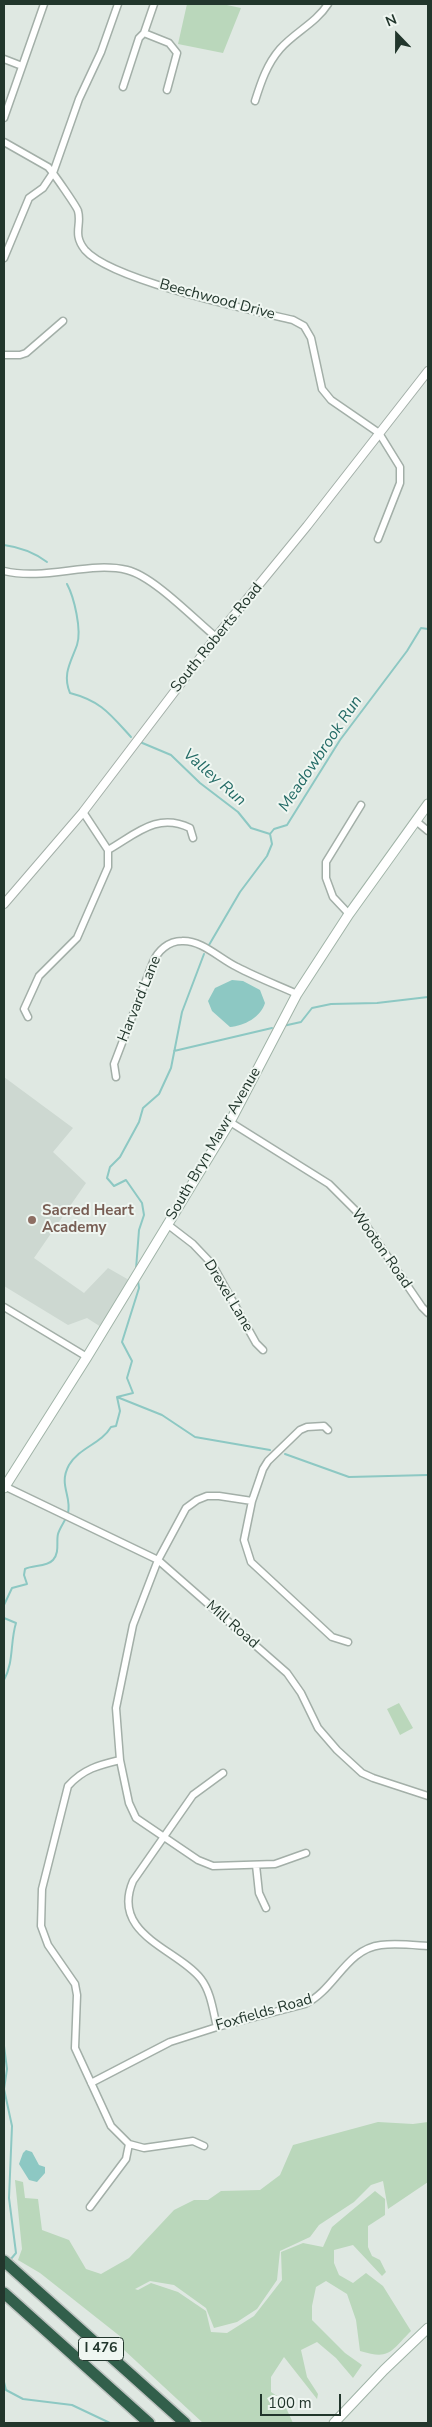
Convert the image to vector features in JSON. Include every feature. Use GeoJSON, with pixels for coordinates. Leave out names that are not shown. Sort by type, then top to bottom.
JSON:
{"type":"FeatureCollection","features":[{"type":"Feature","properties":{"kind":"highway","name":"I 476"},"geometry":{"type":"LineString","coordinates":[[4,2262],[185,2423]]}},
{"type":"Feature","properties":{"kind":"highway","name":"I 476"},"geometry":{"type":"LineString","coordinates":[[4,2293],[149,2423]]}},
{"type":"Feature","properties":{"kind":"main road","name":"South Bryn Mawr Avenue"},"geometry":{"type":"LineString","coordinates":[[4,1487],[87,1358],[230,1122],[297,994],[350,914],[428,804]]}},
{"type":"Feature","properties":{"kind":"main road"},"geometry":{"type":"LineString","coordinates":[[334,2423],[384,2370],[428,2328]]}},
{"type":"Feature","properties":{"kind":"street"},"geometry":{"type":"LineString","coordinates":[[4,118],[44,4]]}},
{"type":"Feature","properties":{"kind":"street"},"geometry":{"type":"LineString","coordinates":[[4,258],[29,198],[43,188],[53,173],[70,124],[101,52],[118,4]]}},
{"type":"Feature","properties":{"kind":"street"},"geometry":{"type":"LineString","coordinates":[[123,87],[139,38],[144,33],[154,4]]}},
{"type":"Feature","properties":{"kind":"street"},"geometry":{"type":"LineString","coordinates":[[255,101],[265,71],[281,48],[322,13],[328,4]]}},
{"type":"Feature","properties":{"kind":"street"},"geometry":{"type":"LineString","coordinates":[[144,33],[169,43],[177,53],[167,90]]}},
{"type":"Feature","properties":{"kind":"street"},"geometry":{"type":"LineString","coordinates":[[4,59],[22,66]]}},
{"type":"Feature","properties":{"kind":"street"},"geometry":{"type":"LineString","coordinates":[[4,142],[53,173]]}},
{"type":"Feature","properties":{"kind":"street","name":"Beechwood Drive"},"geometry":{"type":"LineString","coordinates":[[53,173],[61,188],[78,211],[77,233],[80,243],[94,258],[145,280],[293,320],[304,326],[311,338],[322,389],[331,400],[379,433]]}},
{"type":"Feature","properties":{"kind":"street"},"geometry":{"type":"LineString","coordinates":[[4,354],[20,356],[26,353],[63,321]]}},
{"type":"Feature","properties":{"kind":"street","name":"South Roberts Road"},"geometry":{"type":"LineString","coordinates":[[4,904],[83,812],[216,637],[307,526],[428,371]]}},
{"type":"Feature","properties":{"kind":"street"},"geometry":{"type":"LineString","coordinates":[[378,539],[400,483],[400,467],[379,433]]}},
{"type":"Feature","properties":{"kind":"street"},"geometry":{"type":"LineString","coordinates":[[4,570],[39,575],[110,568],[127,570],[144,577],[216,637]]}},
{"type":"Feature","properties":{"kind":"street"},"geometry":{"type":"LineString","coordinates":[[350,914],[333,897],[326,878],[326,862],[361,805]]}},
{"type":"Feature","properties":{"kind":"street"},"geometry":{"type":"LineString","coordinates":[[28,1017],[24,1009],[39,976],[76,938],[108,867],[108,850],[83,812]]}},
{"type":"Feature","properties":{"kind":"street"},"geometry":{"type":"LineString","coordinates":[[108,850],[153,824],[169,820],[190,828],[193,838]]}},
{"type":"Feature","properties":{"kind":"street"},"geometry":{"type":"LineString","coordinates":[[416,821],[428,831]]}},
{"type":"Feature","properties":{"kind":"street","name":"Harvard Lane"},"geometry":{"type":"LineString","coordinates":[[116,1077],[114,1064],[153,962],[161,949],[171,944],[182,941],[195,944],[235,967],[297,994]]}},
{"type":"Feature","properties":{"kind":"street","name":"Wooton Road"},"geometry":{"type":"LineString","coordinates":[[230,1122],[329,1184],[357,1212],[386,1256],[428,1313]]}},
{"type":"Feature","properties":{"kind":"street","name":"Drexel Lane"},"geometry":{"type":"LineString","coordinates":[[167,1224],[194,1244],[212,1264],[256,1343],[263,1350]]}},
{"type":"Feature","properties":{"kind":"street"},"geometry":{"type":"LineString","coordinates":[[4,1307],[87,1358]]}},
{"type":"Feature","properties":{"kind":"street"},"geometry":{"type":"LineString","coordinates":[[328,1430],[324,1426],[307,1427],[293,1436],[263,1469],[252,1501],[244,1540],[251,1562],[332,1637],[348,1642]]}},
{"type":"Feature","properties":{"kind":"street","name":"Mill Road"},"geometry":{"type":"LineString","coordinates":[[4,1487],[158,1560],[287,1672],[301,1693],[318,1728],[337,1750],[356,1767],[373,1778],[428,1796]]}},
{"type":"Feature","properties":{"kind":"street"},"geometry":{"type":"LineString","coordinates":[[252,1501],[207,1496],[197,1500],[186,1508],[158,1560],[133,1625],[116,1708],[120,1760],[129,1803],[136,1818],[206,1864],[256,1865],[286,1861],[306,1853]]}},
{"type":"Feature","properties":{"kind":"street"},"geometry":{"type":"LineString","coordinates":[[120,1760],[92,1766],[78,1775],[68,1786],[42,1889],[41,1926],[48,1945],[74,1984],[77,1995],[75,2048],[111,2126],[129,2144],[144,2148],[193,2141],[204,2146]]}},
{"type":"Feature","properties":{"kind":"street"},"geometry":{"type":"LineString","coordinates":[[217,2026],[208,1990],[200,1977],[148,1939],[134,1920],[129,1906],[129,1889],[163,1836],[193,1795],[223,1773]]}},
{"type":"Feature","properties":{"kind":"street"},"geometry":{"type":"LineString","coordinates":[[256,1865],[260,1893],[266,1908]]}},
{"type":"Feature","properties":{"kind":"street","name":"Foxfields Road"},"geometry":{"type":"LineString","coordinates":[[91,2082],[170,2042],[217,2026],[305,2004],[317,1998],[355,1955],[365,1950],[380,1945],[428,1946]]}},
{"type":"Feature","properties":{"kind":"street"},"geometry":{"type":"LineString","coordinates":[[90,2207],[126,2159],[129,2144]]}},
{"type":"Feature","properties":{"kind":"shaded area","name":"Sacred Heart Academy"},"geometry":{"type":"Polygon","coordinates":[[[4,1077],[73,1128],[53,1152],[86,1183],[34,1258],[84,1293],[108,1268],[129,1280],[101,1327],[87,1318],[68,1325],[4,1286],[4,1077]]]}},
{"type":"Feature","properties":{"kind":"green space"},"geometry":{"type":"Polygon","coordinates":[[[187,4],[222,4],[241,8],[223,53],[178,44],[187,4]]]}},
{"type":"Feature","properties":{"kind":"green space"},"geometry":{"type":"Polygon","coordinates":[[[399,1703],[413,1728],[400,1735],[387,1709],[399,1703]]]}},
{"type":"Feature","properties":{"kind":"green space"},"geometry":{"type":"Polygon","coordinates":[[[378,2122],[413,2124],[428,2122],[428,2182],[388,2209],[383,2181],[371,2185],[354,2202],[319,2225],[310,2237],[280,2251],[277,2280],[257,2309],[237,2322],[214,2328],[206,2308],[174,2285],[150,2281],[135,2289],[138,2290],[151,2283],[178,2292],[206,2311],[211,2332],[227,2333],[254,2316],[282,2280],[281,2252],[303,2243],[323,2247],[332,2227],[375,2191],[385,2199],[385,2215],[368,2226],[368,2247],[372,2256],[380,2260],[386,2272],[382,2276],[353,2245],[334,2250],[334,2263],[339,2275],[353,2283],[366,2273],[383,2286],[411,2331],[394,2349],[384,2354],[370,2354],[360,2351],[356,2320],[347,2294],[326,2281],[316,2287],[312,2306],[312,2320],[345,2353],[362,2365],[353,2378],[336,2358],[317,2342],[301,2350],[307,2377],[318,2394],[317,2399],[284,2357],[271,2377],[271,2392],[282,2399],[293,2423],[203,2423],[123,2349],[121,2337],[40,2273],[18,2260],[22,2249],[15,2180],[23,2182],[25,2198],[38,2199],[42,2230],[69,2240],[86,2269],[101,2274],[129,2258],[174,2210],[194,2200],[208,2200],[221,2191],[260,2190],[280,2175],[293,2145],[378,2122]]]}},
{"type":"Feature","properties":{"kind":"water"},"geometry":{"type":"Polygon","coordinates":[[[232,980],[243,981],[260,990],[265,1003],[260,1013],[251,1020],[241,1025],[230,1027],[212,1011],[208,1001],[215,988],[232,980]]]}},
{"type":"Feature","properties":{"kind":"water"},"geometry":{"type":"Polygon","coordinates":[[[26,2150],[32,2152],[39,2165],[45,2167],[45,2173],[37,2182],[29,2180],[19,2164],[26,2150]]]}},
{"type":"Feature","properties":{"kind":"waterway","name":"Valley Run"},"geometry":{"type":"LineString","coordinates":[[4,545],[27,551],[47,562]]}},
{"type":"Feature","properties":{"kind":"waterway","name":"Valley Run"},"geometry":{"type":"LineString","coordinates":[[67,584],[75,605],[79,631],[77,645],[67,674],[70,693],[90,700],[104,709],[131,737]]}},
{"type":"Feature","properties":{"kind":"waterway","name":"Meadowbrook Run"},"geometry":{"type":"LineString","coordinates":[[270,834],[274,829],[287,825],[340,740],[407,651],[421,628],[428,629]]}},
{"type":"Feature","properties":{"kind":"waterway","name":"Valley Run"},"geometry":{"type":"LineString","coordinates":[[140,742],[171,755],[200,783],[238,812],[251,828],[270,834]]}},
{"type":"Feature","properties":{"kind":"waterway","name":"Meadowbrook Run"},"geometry":{"type":"LineString","coordinates":[[209,945],[240,892],[267,856],[272,844],[270,834]]}},
{"type":"Feature","properties":{"kind":"waterway","name":"Meadowbrook Run"},"geometry":{"type":"LineString","coordinates":[[136,1269],[139,1230],[144,1215],[142,1203],[126,1180],[114,1186],[107,1178],[110,1167],[120,1157],[139,1122],[143,1108],[159,1094],[171,1068],[182,1012],[204,954]]}},
{"type":"Feature","properties":{"kind":"waterway"},"geometry":{"type":"LineString","coordinates":[[283,1026],[301,1022],[312,1008],[331,1004],[377,1003],[428,997]]}},
{"type":"Feature","properties":{"kind":"waterway"},"geometry":{"type":"LineString","coordinates":[[174,1051],[272,1028]]}},
{"type":"Feature","properties":{"kind":"waterway","name":"Meadowbrook Run"},"geometry":{"type":"LineString","coordinates":[[117,1397],[133,1393],[127,1378],[132,1361],[122,1342],[139,1288],[138,1281]]}},
{"type":"Feature","properties":{"kind":"waterway"},"geometry":{"type":"LineString","coordinates":[[117,1397],[162,1415],[195,1437],[270,1450]]}},
{"type":"Feature","properties":{"kind":"waterway","name":"Meadowbrook Run"},"geometry":{"type":"LineString","coordinates":[[4,1605],[12,1588],[27,1584],[24,1575],[25,1569],[47,1564],[55,1557],[58,1534],[69,1507],[65,1484],[66,1472],[69,1465],[79,1454],[102,1438],[111,1427],[116,1426],[120,1411],[117,1397]]}},
{"type":"Feature","properties":{"kind":"waterway"},"geometry":{"type":"LineString","coordinates":[[285,1454],[349,1477],[428,1475]]}},
{"type":"Feature","properties":{"kind":"waterway","name":"Meadowbrook Run"},"geometry":{"type":"LineString","coordinates":[[4,1618],[16,1623],[11,1659],[4,1680]]}},
{"type":"Feature","properties":{"kind":"waterway","name":"Meadowbrook Run"},"geometry":{"type":"LineString","coordinates":[[4,2046],[7,2069],[4,2089],[12,2126],[9,2198],[16,2253],[10,2260]]}},
{"type":"Feature","properties":{"kind":"waterway"},"geometry":{"type":"LineString","coordinates":[[4,2382],[6,2390],[23,2399],[72,2405],[110,2423]]}},
{"type":"Feature","properties":{"kind":"place","name":"Sacred Heart Academy"},"geometry":{"type":"Point","coordinates":[32,1220]}}]}
